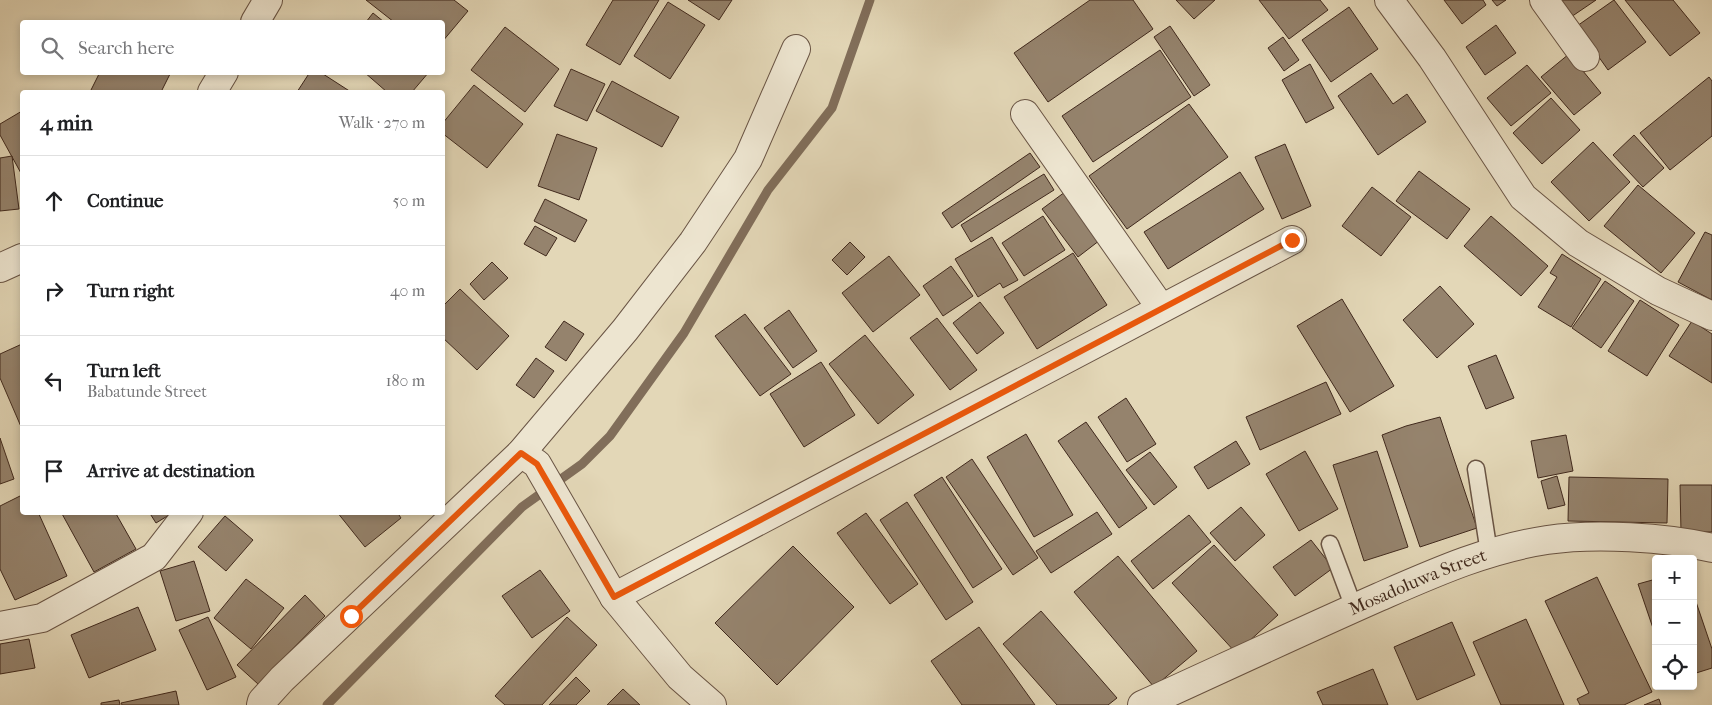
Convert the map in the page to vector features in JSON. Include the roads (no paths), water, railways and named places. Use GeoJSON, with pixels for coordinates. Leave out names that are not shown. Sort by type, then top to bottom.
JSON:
{"type":"FeatureCollection","features":[{"type":"Feature","properties":{"kind":"street"},"geometry":{"type":"LineString","coordinates":[[256,20],[268,0]]}},
{"type":"Feature","properties":{"kind":"street"},"geometry":{"type":"LineString","coordinates":[[1389,0],[1432,58],[1523,198],[1578,243],[1658,291],[1712,316]]}},
{"type":"Feature","properties":{"kind":"street"},"geometry":{"type":"LineString","coordinates":[[1544,0],[1585,57]]}},
{"type":"Feature","properties":{"kind":"street"},"geometry":{"type":"LineString","coordinates":[[261,705],[262,701],[282,679],[328,636],[529,459],[692,242],[748,159],[796,48]]}},
{"type":"Feature","properties":{"kind":"street"},"geometry":{"type":"LineString","coordinates":[[213,90],[222,75]]}},
{"type":"Feature","properties":{"kind":"street"},"geometry":{"type":"LineString","coordinates":[[1026,114],[1161,308]]}},
{"type":"Feature","properties":{"kind":"street"},"geometry":{"type":"LineString","coordinates":[[614,597],[1292,240]]}},
{"type":"Feature","properties":{"kind":"street"},"geometry":{"type":"LineString","coordinates":[[0,268],[20,259]]}},
{"type":"Feature","properties":{"kind":"street"},"geometry":{"type":"LineString","coordinates":[[529,459],[558,502],[614,597],[680,677],[712,705]]}},
{"type":"Feature","properties":{"kind":"street"},"geometry":{"type":"LineString","coordinates":[[0,626],[42,618],[154,557],[187,515]]}},
{"type":"Feature","properties":{"kind":"street","name":"Mosadoluwa Street"},"geometry":{"type":"LineString","coordinates":[[1142,705],[1354,608],[1473,557],[1547,540],[1611,537],[1694,544],[1712,548]]}},
{"type":"Feature","properties":{"kind":"lane"},"geometry":{"type":"LineString","coordinates":[[1476,470],[1489,553]]}},
{"type":"Feature","properties":{"kind":"lane"},"geometry":{"type":"LineString","coordinates":[[1330,544],[1354,608]]}},
{"type":"Feature","properties":{"kind":"waterway"},"geometry":{"type":"LineString","coordinates":[[327,705],[522,507],[582,464],[610,436],[684,333],[768,190],[832,108],[870,0]]}}]}
